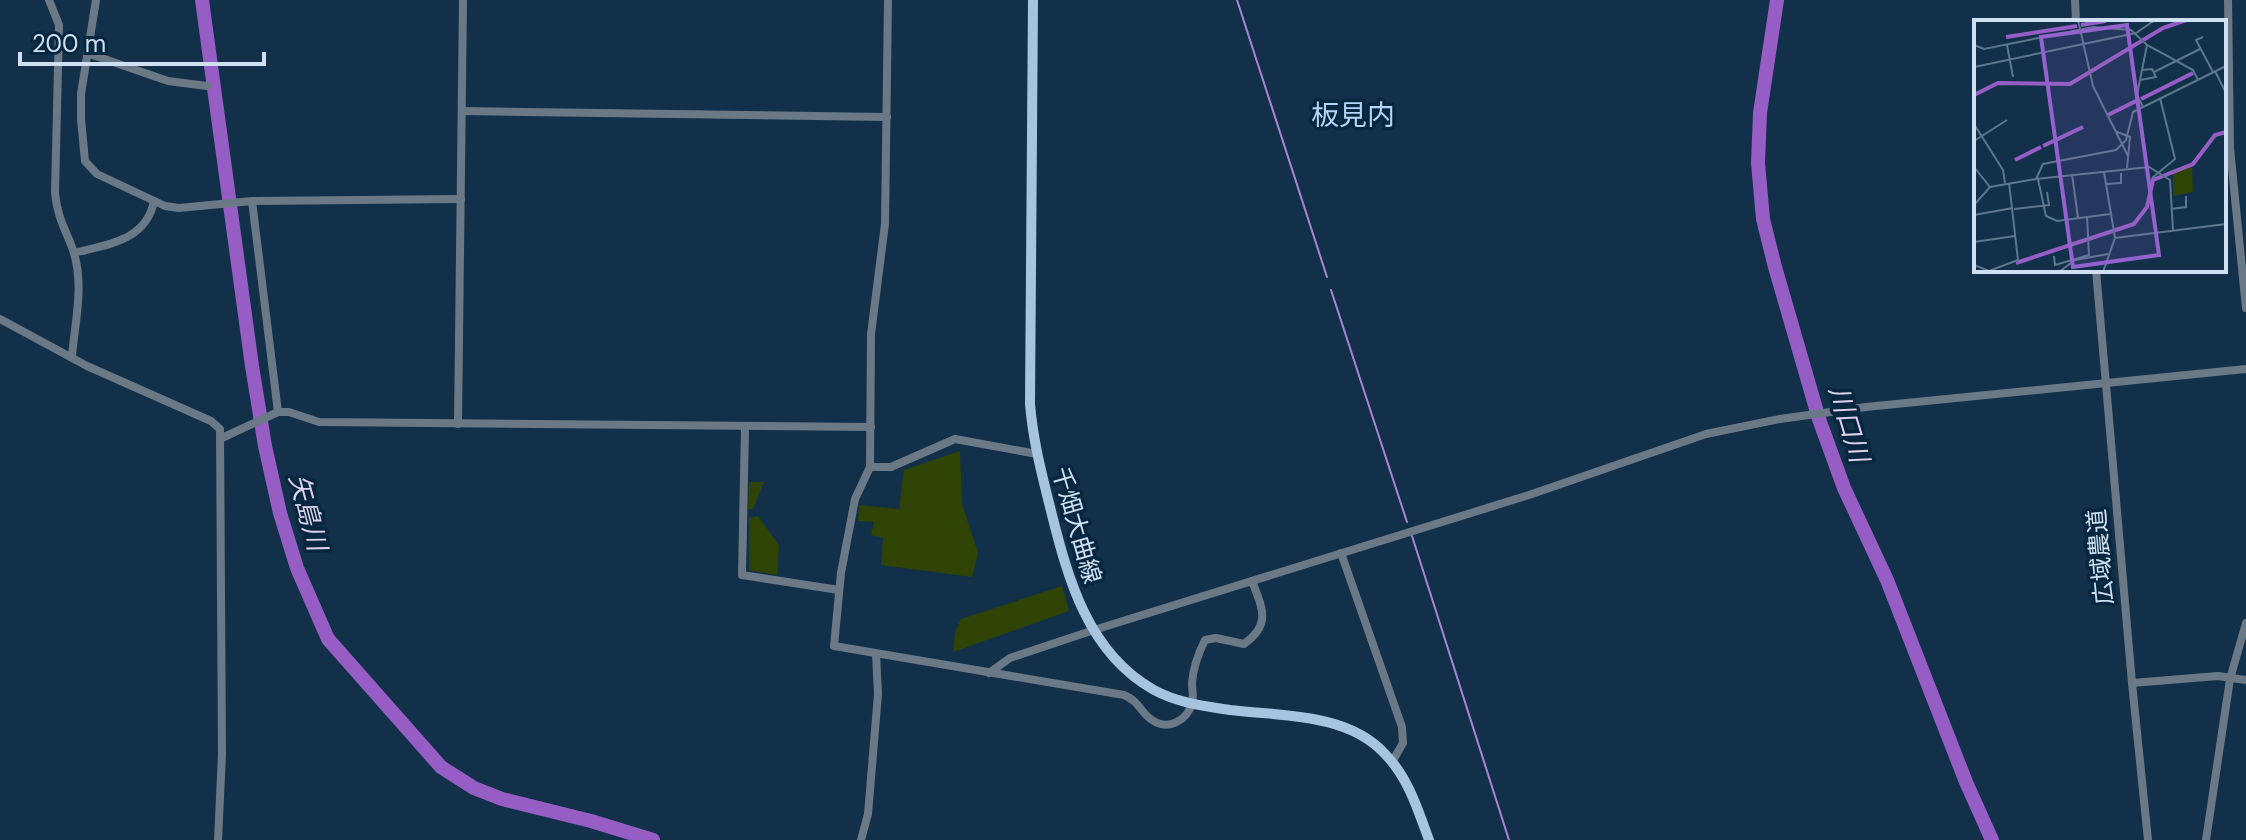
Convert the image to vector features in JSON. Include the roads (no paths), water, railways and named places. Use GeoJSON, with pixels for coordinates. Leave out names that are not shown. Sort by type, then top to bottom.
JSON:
{"type":"FeatureCollection","features":[{"type":"Feature","properties":{"kind":"main road","name":"千畑大曲線"},"geometry":{"type":"LineString","coordinates":[[1033,0],[1030,404],[1037,454],[1067,572],[1077,598],[1094,630],[1117,660],[1142,682],[1171,698],[1192,704],[1304,718],[1336,725],[1365,738],[1392,762],[1416,804],[1429,840]]}},
{"type":"Feature","properties":{"kind":"street"},"geometry":{"type":"LineString","coordinates":[[49,0],[59,25],[56,203],[60,223],[74,253],[80,287],[72,356]]}},
{"type":"Feature","properties":{"kind":"street"},"geometry":{"type":"LineString","coordinates":[[96,0],[81,94],[85,161],[97,174],[154,201],[179,208],[252,201],[461,199]]}},
{"type":"Feature","properties":{"kind":"street"},"geometry":{"type":"LineString","coordinates":[[458,424],[463,0]]}},
{"type":"Feature","properties":{"kind":"street"},"geometry":{"type":"LineString","coordinates":[[888,0],[885,224],[871,334],[870,467],[855,499],[839,590],[834,646],[1124,695],[1136,700],[1151,720],[1172,725],[1180,721],[1192,704],[1197,655],[1205,640],[1216,638],[1244,644],[1254,637],[1263,621],[1264,614],[1252,581]]}},
{"type":"Feature","properties":{"kind":"street"},"geometry":{"type":"LineString","coordinates":[[2075,0],[2076,20]]}},
{"type":"Feature","properties":{"kind":"street"},"geometry":{"type":"LineString","coordinates":[[2228,0],[2230,148],[2246,308]]}},
{"type":"Feature","properties":{"kind":"street"},"geometry":{"type":"LineString","coordinates":[[87,53],[168,81],[207,86]]}},
{"type":"Feature","properties":{"kind":"street"},"geometry":{"type":"LineString","coordinates":[[462,111],[887,117]]}},
{"type":"Feature","properties":{"kind":"street"},"geometry":{"type":"LineString","coordinates":[[74,253],[136,234],[154,201]]}},
{"type":"Feature","properties":{"kind":"street"},"geometry":{"type":"LineString","coordinates":[[252,201],[276,412]]}},
{"type":"Feature","properties":{"kind":"street","name":"広域農道"},"geometry":{"type":"LineString","coordinates":[[2096,272],[2148,840]]}},
{"type":"Feature","properties":{"kind":"street"},"geometry":{"type":"LineString","coordinates":[[0,319],[115,380],[211,421],[220,429],[222,754],[218,840]]}},
{"type":"Feature","properties":{"kind":"street"},"geometry":{"type":"LineString","coordinates":[[989,673],[1010,658],[1094,630],[1529,495],[1706,434],[1780,419],[1866,407],[2246,369]]}},
{"type":"Feature","properties":{"kind":"street"},"geometry":{"type":"LineString","coordinates":[[222,438],[276,412],[289,412],[319,422],[871,427]]}},
{"type":"Feature","properties":{"kind":"street"},"geometry":{"type":"LineString","coordinates":[[745,428],[742,575],[839,590]]}},
{"type":"Feature","properties":{"kind":"street"},"geometry":{"type":"LineString","coordinates":[[870,467],[891,467],[955,439],[1037,454]]}},
{"type":"Feature","properties":{"kind":"street"},"geometry":{"type":"LineString","coordinates":[[1341,553],[1402,727],[1403,743],[1392,762]]}},
{"type":"Feature","properties":{"kind":"street"},"geometry":{"type":"LineString","coordinates":[[2206,840],[2230,679],[2246,623]]}},
{"type":"Feature","properties":{"kind":"street"},"geometry":{"type":"LineString","coordinates":[[861,840],[868,814],[878,694],[876,654]]}},
{"type":"Feature","properties":{"kind":"street"},"geometry":{"type":"LineString","coordinates":[[2132,683],[2218,676],[2246,680]]}},
{"type":"Feature","properties":{"kind":"waterway","name":"矢島川"},"geometry":{"type":"LineString","coordinates":[[202,0],[265,446],[280,513],[297,568],[328,639],[441,767],[474,788],[502,799],[653,840]]}},
{"type":"Feature","properties":{"kind":"waterway"},"geometry":{"type":"LineString","coordinates":[[1237,0],[1327,277]]}},
{"type":"Feature","properties":{"kind":"waterway","name":"川口川"},"geometry":{"type":"LineString","coordinates":[[1777,0],[1760,113],[1758,163],[1763,219],[1775,267],[1819,419],[1844,488],[1887,580],[1992,840]]}},
{"type":"Feature","properties":{"kind":"waterway"},"geometry":{"type":"LineString","coordinates":[[1331,290],[1407,522]]}},
{"type":"Feature","properties":{"kind":"waterway"},"geometry":{"type":"LineString","coordinates":[[1412,536],[1509,840]]}},
{"type":"Feature","properties":{"kind":"district","name":"板見内"},"geometry":{"type":"Point","coordinates":[1353,115]}}]}
